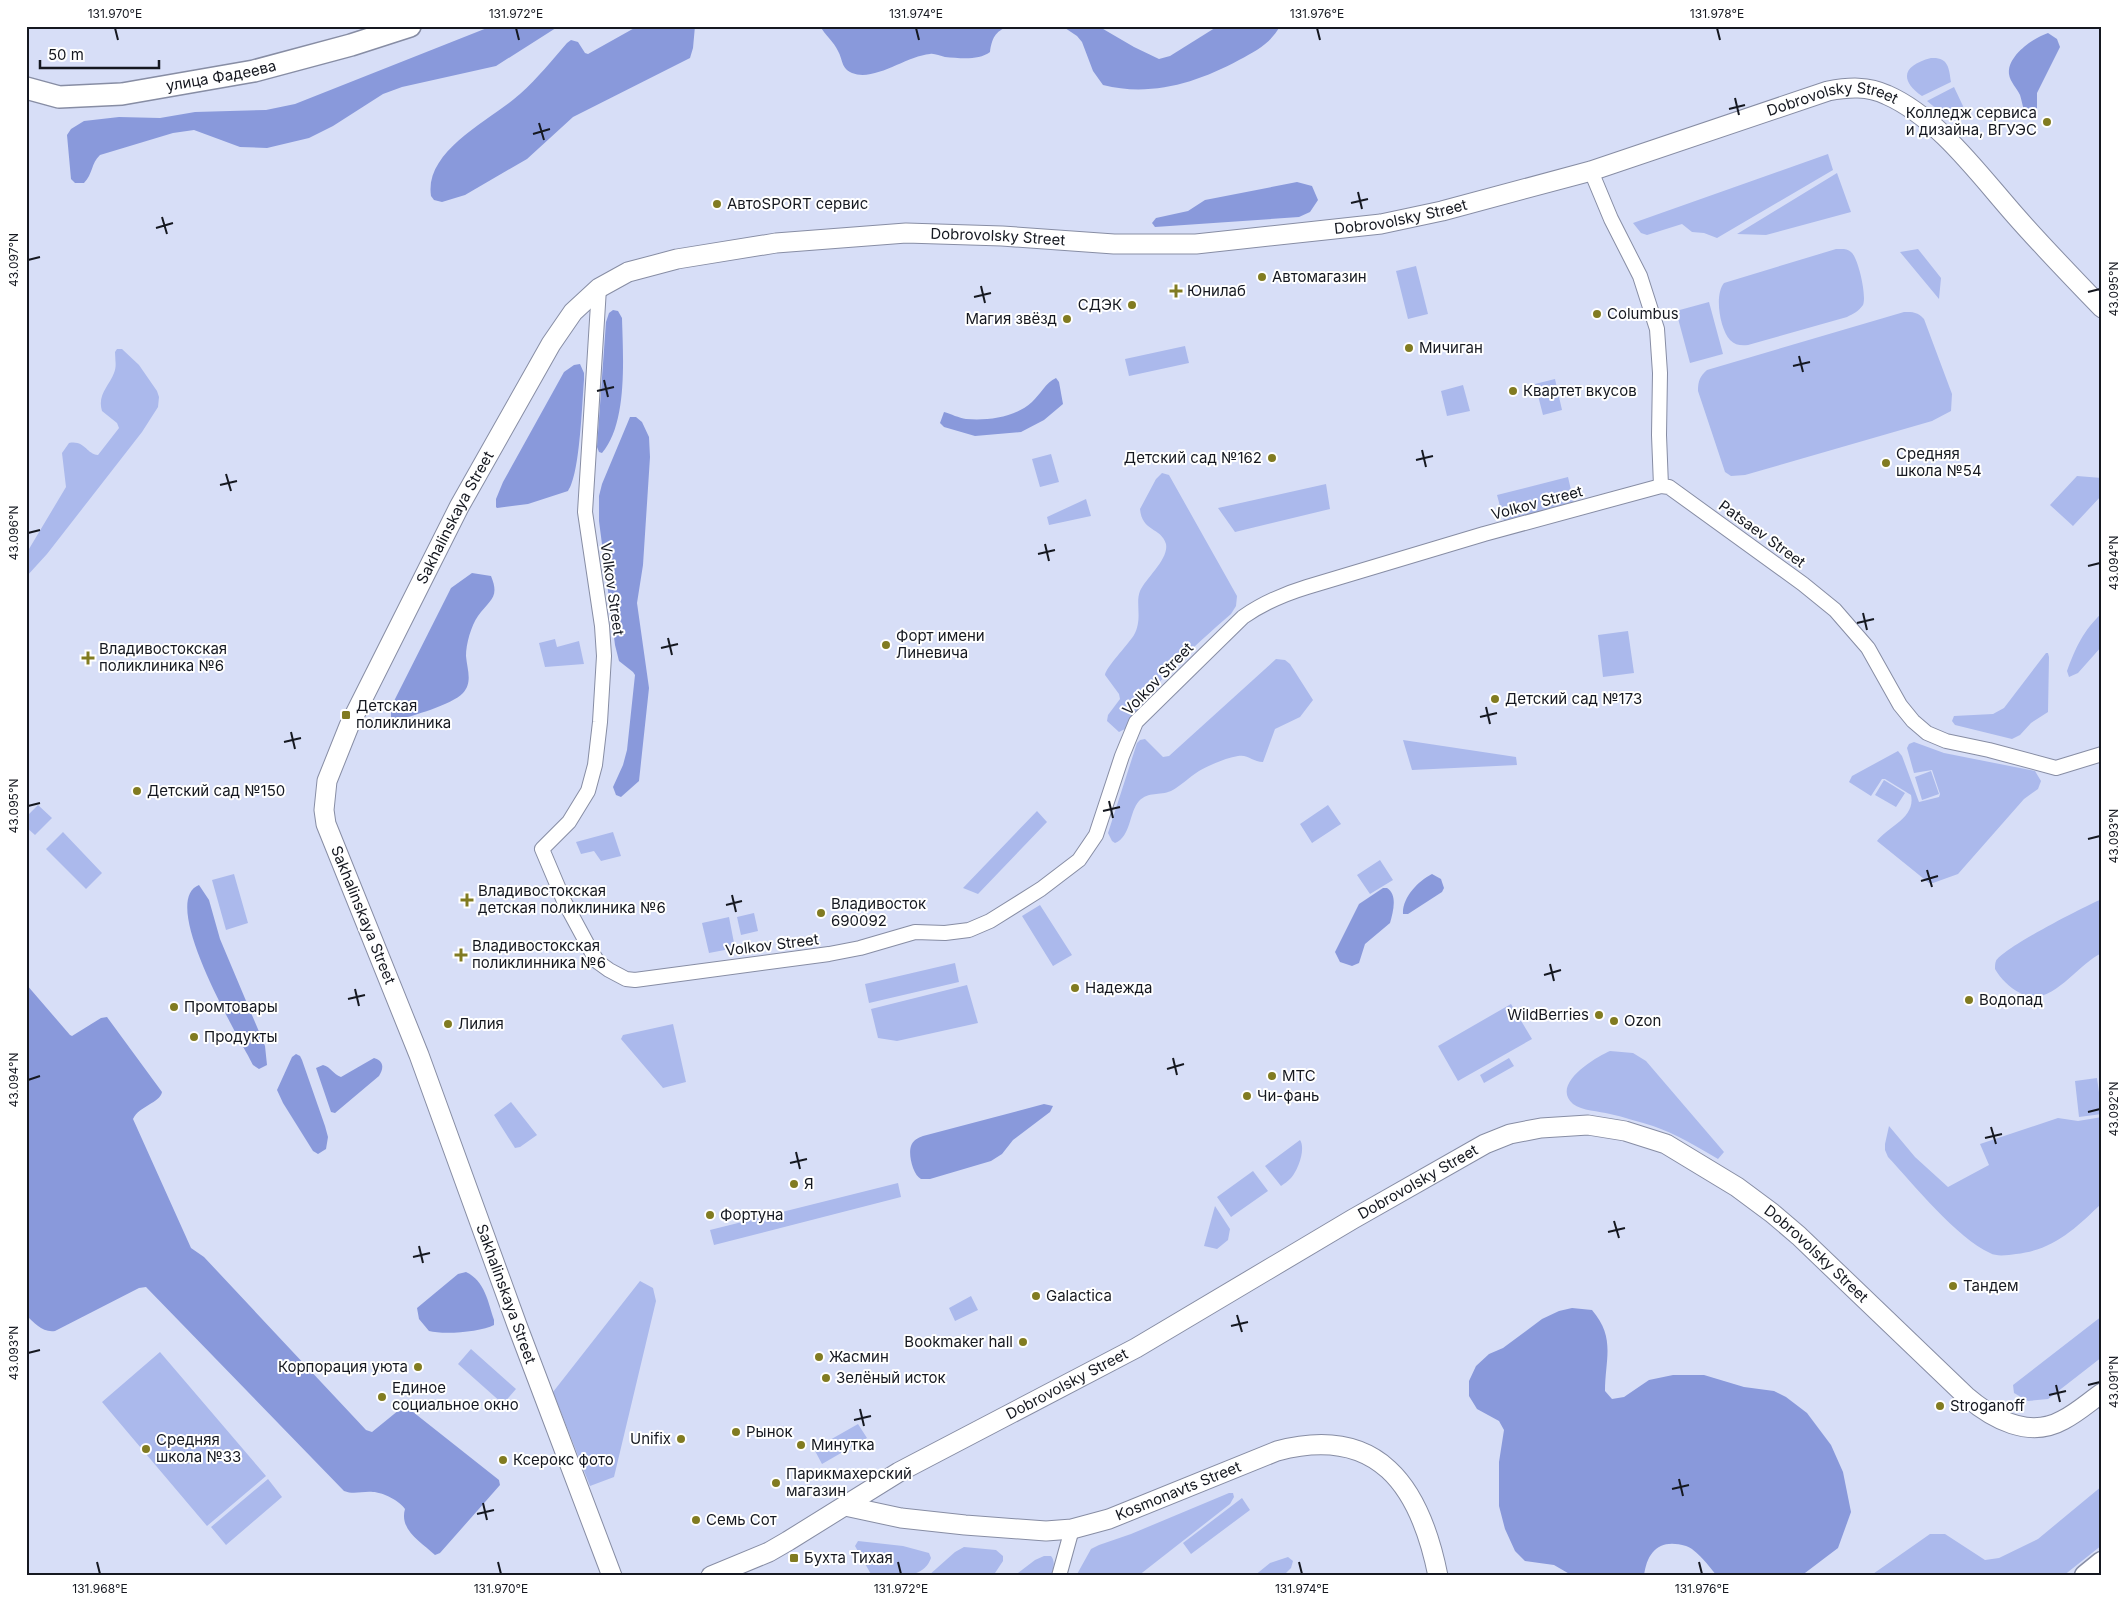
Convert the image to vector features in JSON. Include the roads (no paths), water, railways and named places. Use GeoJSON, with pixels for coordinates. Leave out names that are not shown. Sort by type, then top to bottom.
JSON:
{"type":"FeatureCollection","features":[{"type":"Feature","properties":{"kind":"highway"},"geometry":{"type":"LineString","coordinates":[[2086,1576],[2102,1563]]}},
{"type":"Feature","properties":{"kind":"main road","name":"улица Фадеева"},"geometry":{"type":"LineString","coordinates":[[26,88],[59,97],[122,94],[254,71],[351,45],[410,26]]}},
{"type":"Feature","properties":{"kind":"main road","name":"Dobrovolsky Street"},"geometry":{"type":"LineString","coordinates":[[599,288],[628,272],[677,259],[776,243],[913,233],[1002,236],[1114,244],[1196,244],[1381,224],[1442,211],[1591,171],[1828,91],[1848,87],[1875,90],[1906,104],[1926,119],[1979,172],[2014,214],[2102,308]]}},
{"type":"Feature","properties":{"kind":"main road","name":"Sakhalinskaya Street"},"geometry":{"type":"LineString","coordinates":[[599,288],[573,312],[551,344],[459,507],[349,726],[327,781],[324,810],[326,824],[419,1055],[517,1325],[612,1576]]}},
{"type":"Feature","properties":{"kind":"main road","name":"Dobrovolsky Street"},"geometry":{"type":"LineString","coordinates":[[711,1576],[769,1552],[900,1472],[1136,1348],[1353,1219],[1486,1144],[1510,1134],[1541,1128],[1588,1125],[1625,1132],[1666,1144],[1737,1186],[1798,1236],[1966,1397],[2000,1420],[2020,1426],[2051,1425],[2064,1420],[2102,1393]]}},
{"type":"Feature","properties":{"kind":"main road","name":"Kosmonavts Street"},"geometry":{"type":"LineString","coordinates":[[845,1506],[900,1518],[949,1524],[1046,1531],[1072,1529],[1118,1515],[1277,1451],[1293,1447],[1333,1444],[1357,1450],[1378,1461],[1401,1482],[1418,1509],[1434,1554],[1438,1576]]}},
{"type":"Feature","properties":{"kind":"main road"},"geometry":{"type":"LineString","coordinates":[[742,1576],[769,1552]]}},
{"type":"Feature","properties":{"kind":"street"},"geometry":{"type":"LineString","coordinates":[[1591,171],[1611,219],[1640,276],[1657,329],[1660,373],[1659,435],[1661,486]]}},
{"type":"Feature","properties":{"kind":"street","name":"Volkov Street"},"geometry":{"type":"LineString","coordinates":[[599,288],[585,512],[603,636],[604,656],[600,722],[595,765],[588,791],[569,822],[542,849],[564,901],[598,962],[626,979],[635,980],[830,954],[860,948],[915,932],[956,932],[990,921],[1041,889],[1079,860],[1096,834],[1122,756],[1136,722],[1243,616],[1279,596],[1484,534],[1661,486]]}},
{"type":"Feature","properties":{"kind":"street","name":"Patsaev Street"},"geometry":{"type":"LineString","coordinates":[[1661,486],[1669,487],[1803,584],[1835,610],[1868,648],[1900,705],[1913,721],[1927,733],[1946,741],[1989,750],[2056,768],[2102,754]]}},
{"type":"Feature","properties":{"kind":"street"},"geometry":{"type":"LineString","coordinates":[[1059,1576],[1072,1529]]}},
{"type":"Feature","properties":{"kind":"place","name":"Колледж сервиса и дизайна, ВГУЭС"},"geometry":{"type":"Point","coordinates":[2047,122]}},
{"type":"Feature","properties":{"kind":"place","name":"АвтоSPORT сервис"},"geometry":{"type":"Point","coordinates":[717,204]}},
{"type":"Feature","properties":{"kind":"place","name":"Автомагазин"},"geometry":{"type":"Point","coordinates":[1262,277]}},
{"type":"Feature","properties":{"kind":"place","name":"Юнилаб"},"geometry":{"type":"Point","coordinates":[1176,291]}},
{"type":"Feature","properties":{"kind":"place","name":"СДЭК"},"geometry":{"type":"Point","coordinates":[1132,305]}},
{"type":"Feature","properties":{"kind":"place","name":"Columbus"},"geometry":{"type":"Point","coordinates":[1597,314]}},
{"type":"Feature","properties":{"kind":"place","name":"Магия звёзд"},"geometry":{"type":"Point","coordinates":[1067,319]}},
{"type":"Feature","properties":{"kind":"place","name":"Мичиган"},"geometry":{"type":"Point","coordinates":[1409,348]}},
{"type":"Feature","properties":{"kind":"place","name":"Квартет вкусов"},"geometry":{"type":"Point","coordinates":[1513,391]}},
{"type":"Feature","properties":{"kind":"place","name":"Детский сад №162"},"geometry":{"type":"Point","coordinates":[1272,458]}},
{"type":"Feature","properties":{"kind":"place","name":"Средняя школа №54"},"geometry":{"type":"Point","coordinates":[1886,463]}},
{"type":"Feature","properties":{"kind":"place","name":"Форт имени Линевича"},"geometry":{"type":"Point","coordinates":[886,645]}},
{"type":"Feature","properties":{"kind":"place","name":"Владивостокская поликлиника №6"},"geometry":{"type":"Point","coordinates":[88,658]}},
{"type":"Feature","properties":{"kind":"place","name":"Детский сад №173"},"geometry":{"type":"Point","coordinates":[1495,699]}},
{"type":"Feature","properties":{"kind":"place","name":"Детская поликлиника"},"geometry":{"type":"Point","coordinates":[346,715]}},
{"type":"Feature","properties":{"kind":"place","name":"Детский сад №150"},"geometry":{"type":"Point","coordinates":[137,791]}},
{"type":"Feature","properties":{"kind":"place","name":"Владивостокская детская поликлиника №6"},"geometry":{"type":"Point","coordinates":[467,900]}},
{"type":"Feature","properties":{"kind":"place","name":"Владивосток 690092"},"geometry":{"type":"Point","coordinates":[821,913]}},
{"type":"Feature","properties":{"kind":"place","name":"Владивостокская поликлинника №6"},"geometry":{"type":"Point","coordinates":[461,955]}},
{"type":"Feature","properties":{"kind":"place","name":"Надежда"},"geometry":{"type":"Point","coordinates":[1075,988]}},
{"type":"Feature","properties":{"kind":"place","name":"Водопад"},"geometry":{"type":"Point","coordinates":[1969,1000]}},
{"type":"Feature","properties":{"kind":"place","name":"Промтовары"},"geometry":{"type":"Point","coordinates":[174,1007]}},
{"type":"Feature","properties":{"kind":"place","name":"WildBerries"},"geometry":{"type":"Point","coordinates":[1599,1015]}},
{"type":"Feature","properties":{"kind":"place","name":"Ozon"},"geometry":{"type":"Point","coordinates":[1614,1021]}},
{"type":"Feature","properties":{"kind":"place","name":"Лилия"},"geometry":{"type":"Point","coordinates":[448,1024]}},
{"type":"Feature","properties":{"kind":"place","name":"Продукты"},"geometry":{"type":"Point","coordinates":[194,1037]}},
{"type":"Feature","properties":{"kind":"place","name":"МТС"},"geometry":{"type":"Point","coordinates":[1272,1076]}},
{"type":"Feature","properties":{"kind":"place","name":"Чи-фань"},"geometry":{"type":"Point","coordinates":[1247,1096]}},
{"type":"Feature","properties":{"kind":"place","name":"Я"},"geometry":{"type":"Point","coordinates":[794,1184]}},
{"type":"Feature","properties":{"kind":"place","name":"Фортуна"},"geometry":{"type":"Point","coordinates":[710,1215]}},
{"type":"Feature","properties":{"kind":"place","name":"Тандем"},"geometry":{"type":"Point","coordinates":[1953,1286]}},
{"type":"Feature","properties":{"kind":"place","name":"Galactica"},"geometry":{"type":"Point","coordinates":[1036,1296]}},
{"type":"Feature","properties":{"kind":"place","name":"Bookmaker hall"},"geometry":{"type":"Point","coordinates":[1023,1342]}},
{"type":"Feature","properties":{"kind":"place","name":"Жасмин"},"geometry":{"type":"Point","coordinates":[819,1357]}},
{"type":"Feature","properties":{"kind":"place","name":"Корпорация уюта"},"geometry":{"type":"Point","coordinates":[418,1367]}},
{"type":"Feature","properties":{"kind":"place","name":"Зелёный исток"},"geometry":{"type":"Point","coordinates":[826,1378]}},
{"type":"Feature","properties":{"kind":"place","name":"Единое социальное окно"},"geometry":{"type":"Point","coordinates":[382,1397]}},
{"type":"Feature","properties":{"kind":"place","name":"Stroganoff"},"geometry":{"type":"Point","coordinates":[1940,1406]}},
{"type":"Feature","properties":{"kind":"place","name":"Рынок"},"geometry":{"type":"Point","coordinates":[736,1432]}},
{"type":"Feature","properties":{"kind":"place","name":"Unifix"},"geometry":{"type":"Point","coordinates":[681,1439]}},
{"type":"Feature","properties":{"kind":"place","name":"Минутка"},"geometry":{"type":"Point","coordinates":[801,1445]}},
{"type":"Feature","properties":{"kind":"place","name":"Средняя школа №33"},"geometry":{"type":"Point","coordinates":[146,1449]}},
{"type":"Feature","properties":{"kind":"place","name":"Ксерокс фото"},"geometry":{"type":"Point","coordinates":[503,1460]}},
{"type":"Feature","properties":{"kind":"place","name":"Парикмахерский магазин"},"geometry":{"type":"Point","coordinates":[776,1483]}},
{"type":"Feature","properties":{"kind":"place","name":"Семь Сот"},"geometry":{"type":"Point","coordinates":[696,1520]}},
{"type":"Feature","properties":{"kind":"place","name":"Бухта Тихая"},"geometry":{"type":"Point","coordinates":[794,1558]}}]}
